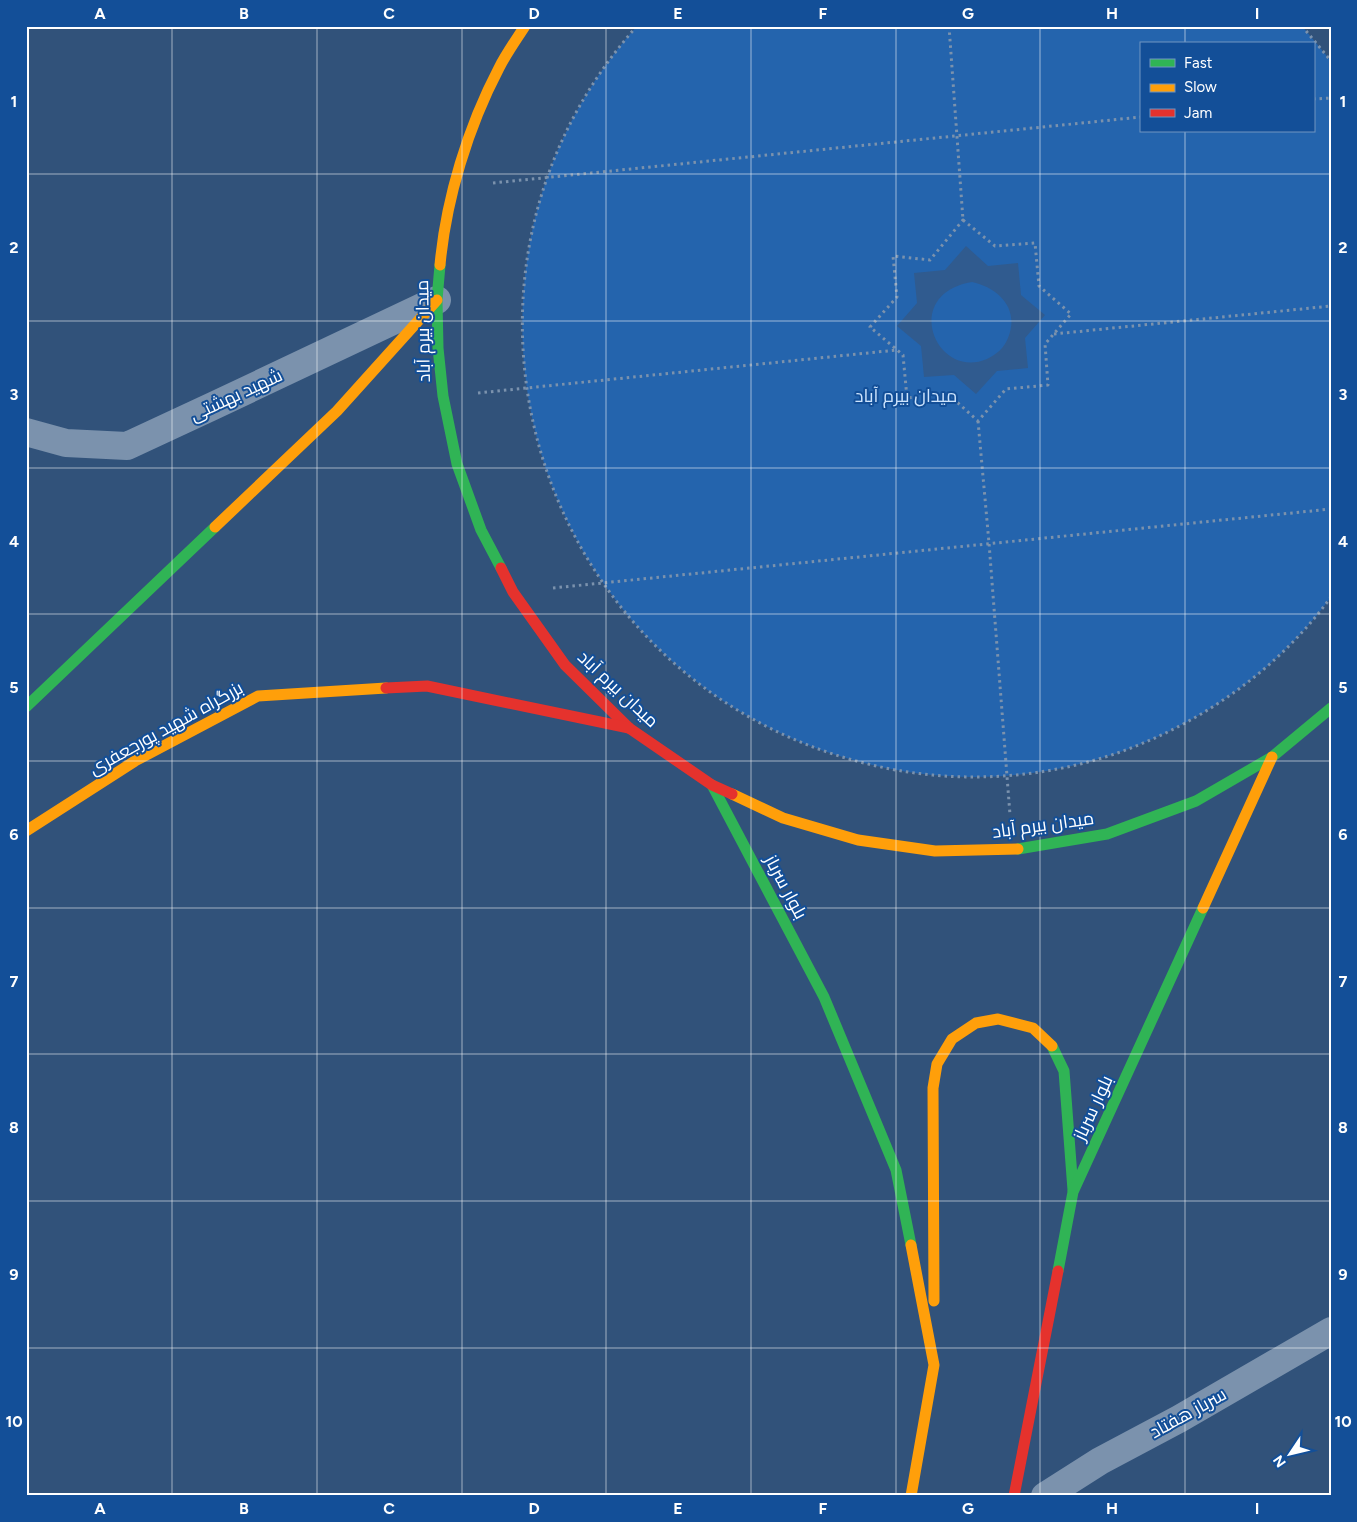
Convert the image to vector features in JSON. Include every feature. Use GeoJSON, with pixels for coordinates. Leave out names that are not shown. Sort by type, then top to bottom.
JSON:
{"type":"FeatureCollection","features":[{"type":"Feature","properties":{"kind":"main road","name":"میدان بیرم آباد"},"geometry":{"type":"LineString","coordinates":[[525,26],[499,68],[473,126],[453,188],[442,243],[437,300],[442,396],[457,464],[481,530],[513,592],[565,664],[629,728],[712,785],[783,818],[858,840],[935,851],[1013,850],[1107,834],[1196,801],[1272,757],[1331,708]]}},
{"type":"Feature","properties":{"kind":"main road"},"geometry":{"type":"LineString","coordinates":[[26,707],[337,411],[437,300]]}},
{"type":"Feature","properties":{"kind":"main road","name":"بزرگراه شهید پورجعفری"},"geometry":{"type":"LineString","coordinates":[[26,831],[136,761],[258,696],[427,686],[629,728]]}},
{"type":"Feature","properties":{"kind":"main road","name":"بلوار سرباز"},"geometry":{"type":"LineString","coordinates":[[1014,1496],[1073,1192],[1272,757]]}},
{"type":"Feature","properties":{"kind":"main road","name":"بلوار سرباز"},"geometry":{"type":"LineString","coordinates":[[712,785],[824,996],[896,1170],[934,1365],[911,1496]]}},
{"type":"Feature","properties":{"kind":"main road"},"geometry":{"type":"LineString","coordinates":[[934,1365],[934,1088],[937,1064],[952,1039],[976,1023],[998,1019],[1033,1028],[1052,1046],[1064,1071],[1073,1192]]}},
{"type":"Feature","properties":{"kind":"street","name":"شهید بهشتی"},"geometry":{"type":"LineString","coordinates":[[26,432],[66,443],[127,446],[437,300]]}},
{"type":"Feature","properties":{"kind":"street","name":"سرباز هفتاد"},"geometry":{"type":"LineString","coordinates":[[1045,1496],[1100,1461],[1179,1420],[1331,1331]]}},
{"type":"Feature","properties":{"kind":"path"},"geometry":{"type":"LineString","coordinates":[[600,72],[637,26]]}},
{"type":"Feature","properties":{"kind":"path"},"geometry":{"type":"LineString","coordinates":[[949,26],[963,220],[930,260],[893,256],[897,297],[870,327],[903,356],[907,398],[948,394],[978,421],[1013,850]]}},
{"type":"Feature","properties":{"kind":"path"},"geometry":{"type":"LineString","coordinates":[[1302,26],[1331,61]]}},
{"type":"Feature","properties":{"kind":"path"},"geometry":{"type":"LineString","coordinates":[[595,79],[573,117],[554,157],[547,177],[530,242],[524,285],[522,337],[526,388],[542,460],[558,502],[577,541],[602,583],[626,614],[656,647],[689,677],[725,703],[763,725],[803,744]]}},
{"type":"Feature","properties":{"kind":"path"},"geometry":{"type":"LineString","coordinates":[[1314,99],[1331,98]]}},
{"type":"Feature","properties":{"kind":"path"},"geometry":{"type":"LineString","coordinates":[[453,188],[1140,117]]}},
{"type":"Feature","properties":{"kind":"path"},"geometry":{"type":"LineString","coordinates":[[963,220],[995,246],[1035,243],[1039,286],[1071,314],[1044,344],[1048,385],[1006,389],[978,421]]}},
{"type":"Feature","properties":{"kind":"path"},"geometry":{"type":"LineString","coordinates":[[1054,334],[1331,306]]}},
{"type":"Feature","properties":{"kind":"path"},"geometry":{"type":"LineString","coordinates":[[442,396],[897,350]]}},
{"type":"Feature","properties":{"kind":"path"},"geometry":{"type":"LineString","coordinates":[[513,592],[1331,508]]}},
{"type":"Feature","properties":{"kind":"path"},"geometry":{"type":"LineString","coordinates":[[811,747],[888,769],[969,778],[1007,776],[1057,769],[1105,757],[1146,742],[1186,723],[1224,700],[1258,674],[1291,644],[1331,597]]}},
{"type":"Feature","properties":{"kind":"green space","name":"میدان بیرم آباد"},"geometry":{"type":"Polygon","coordinates":[[[637,26],[1302,26],[1331,61],[1331,597],[1288,647],[1264,669],[1211,708],[1153,739],[1092,761],[1059,769],[1027,774],[961,777],[896,770],[864,763],[751,718],[658,649],[588,560],[543,459],[523,349],[531,237],[568,127],[637,26]]]}},
{"type":"Feature","properties":{"kind":"shaded area"},"geometry":{"type":"Polygon","coordinates":[[[966,246],[988,266],[1018,263],[1021,295],[1045,315],[1025,338],[1028,368],[997,371],[976,394],[954,375],[924,377],[921,346],[897,326],[917,303],[914,273],[945,270],[966,246]],[[972,282],[950,290],[937,302],[932,317],[933,333],[941,347],[953,358],[969,362],[987,359],[1002,348],[1008,338],[1011,328],[1009,309],[1005,301],[991,289],[972,282]]]}},
{"type":"Feature","properties":{"kind":"traffic: fast"},"geometry":{"type":"LineString","coordinates":[[440,265],[437,300],[438,348],[443,396],[457,464],[481,530],[501,568]]}},
{"type":"Feature","properties":{"kind":"traffic: fast"},"geometry":{"type":"LineString","coordinates":[[26,707],[215,527]]}},
{"type":"Feature","properties":{"kind":"traffic: fast"},"geometry":{"type":"LineString","coordinates":[[1018,849],[1107,834],[1196,801],[1272,757],[1331,708]]}},
{"type":"Feature","properties":{"kind":"traffic: fast"},"geometry":{"type":"LineString","coordinates":[[712,785],[824,997],[896,1170],[911,1245]]}},
{"type":"Feature","properties":{"kind":"traffic: fast"},"geometry":{"type":"LineString","coordinates":[[1058,1271],[1073,1192],[1203,908]]}},
{"type":"Feature","properties":{"kind":"traffic: fast"},"geometry":{"type":"LineString","coordinates":[[1052,1046],[1064,1071],[1073,1190]]}},
{"type":"Feature","properties":{"kind":"traffic: slow"},"geometry":{"type":"LineString","coordinates":[[440,265],[447,215],[468,139],[499,68],[525,26]]}},
{"type":"Feature","properties":{"kind":"traffic: slow"},"geometry":{"type":"LineString","coordinates":[[215,527],[337,411],[437,300]]}},
{"type":"Feature","properties":{"kind":"traffic: slow"},"geometry":{"type":"LineString","coordinates":[[26,831],[135,761],[258,696],[386,688]]}},
{"type":"Feature","properties":{"kind":"traffic: slow"},"geometry":{"type":"LineString","coordinates":[[1203,908],[1272,757]]}},
{"type":"Feature","properties":{"kind":"traffic: slow"},"geometry":{"type":"LineString","coordinates":[[732,794],[783,818],[858,840],[935,851],[1018,849]]}},
{"type":"Feature","properties":{"kind":"traffic: slow"},"geometry":{"type":"LineString","coordinates":[[934,1301],[933,1088],[937,1064],[952,1039],[976,1023],[998,1019],[1033,1028],[1052,1046]]}},
{"type":"Feature","properties":{"kind":"traffic: slow"},"geometry":{"type":"LineString","coordinates":[[911,1245],[934,1365],[911,1496]]}},
{"type":"Feature","properties":{"kind":"traffic: jam"},"geometry":{"type":"LineString","coordinates":[[501,568],[513,592],[565,665],[629,728],[712,785],[732,794]]}},
{"type":"Feature","properties":{"kind":"traffic: jam"},"geometry":{"type":"LineString","coordinates":[[386,688],[427,686],[629,728]]}},
{"type":"Feature","properties":{"kind":"traffic: jam"},"geometry":{"type":"LineString","coordinates":[[1014,1496],[1058,1271]]}}]}
